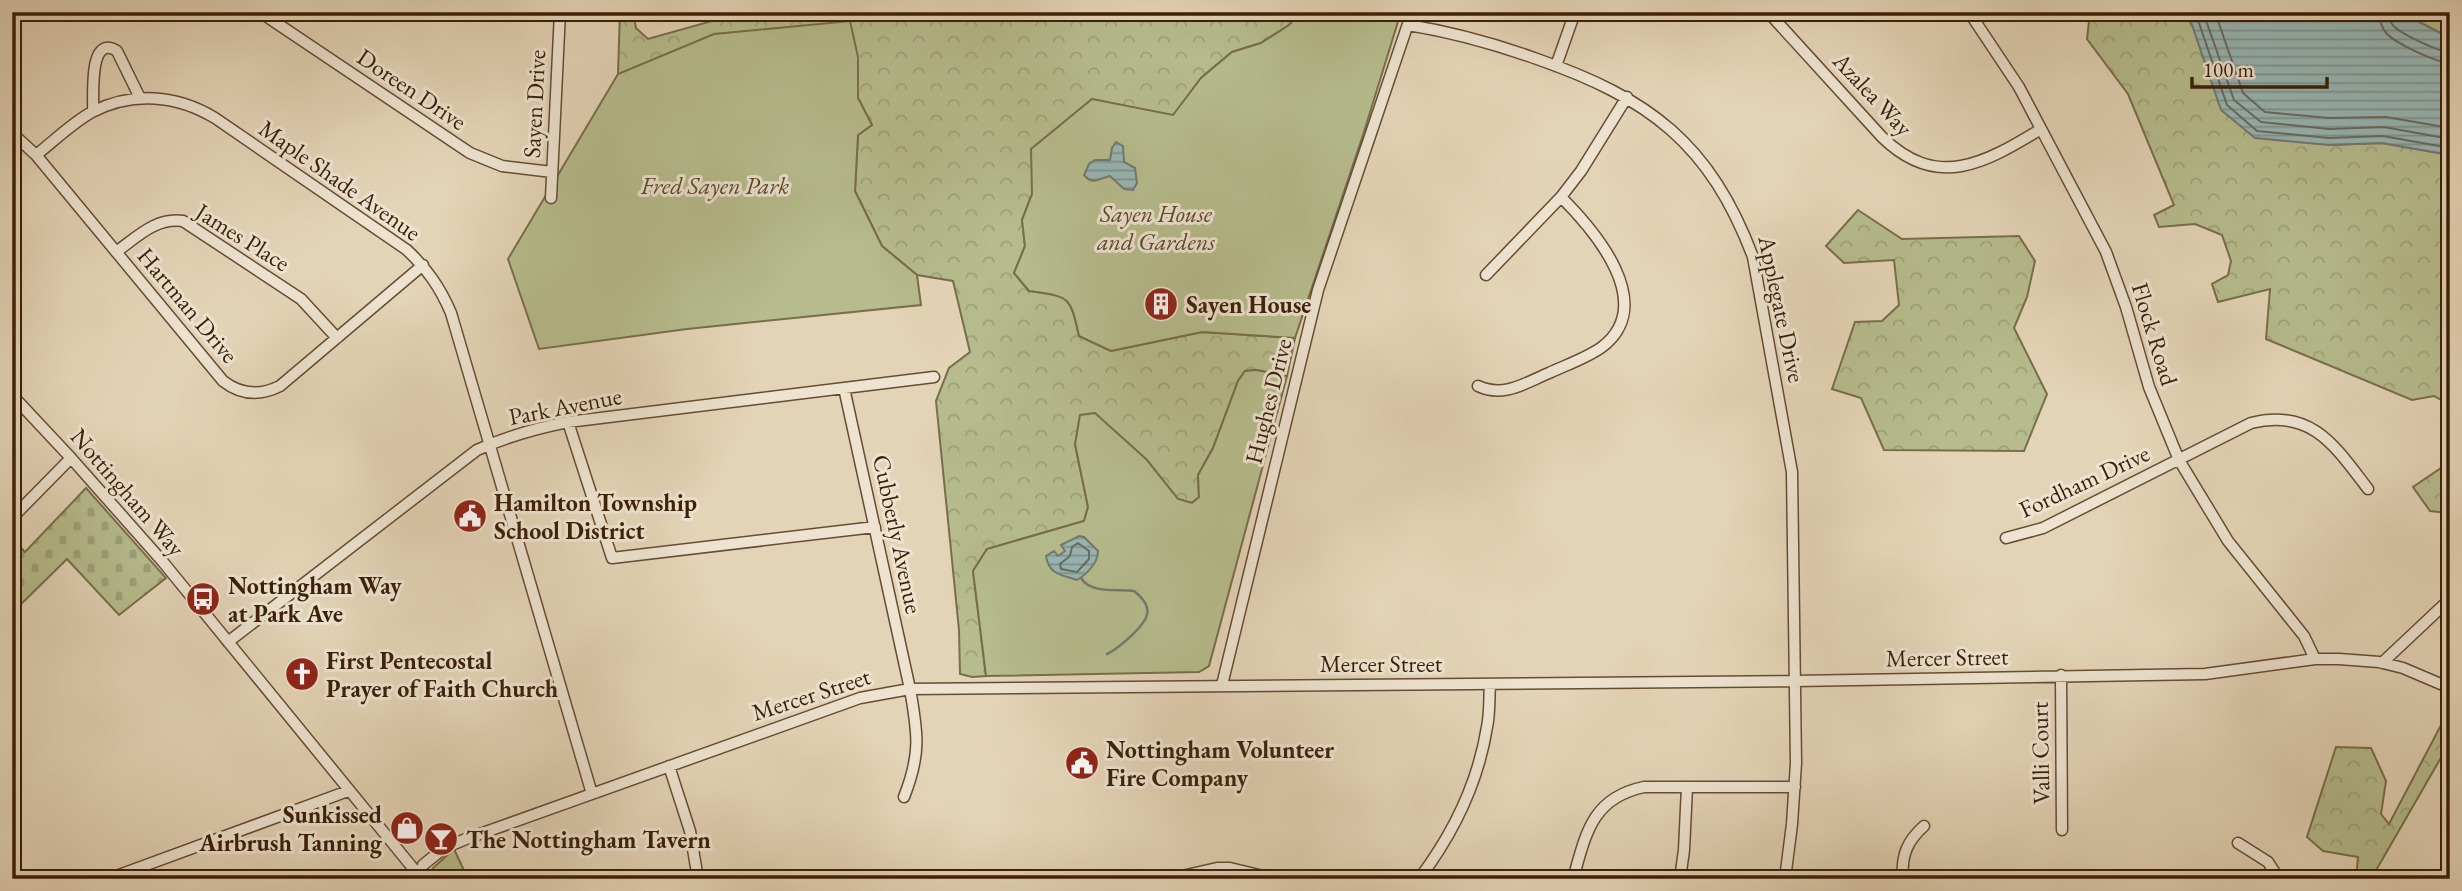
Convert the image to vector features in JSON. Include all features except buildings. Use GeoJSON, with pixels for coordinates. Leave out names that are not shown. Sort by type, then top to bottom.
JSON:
{"type":"FeatureCollection","features":[{"type":"Feature","properties":{"kind":"street","name":"Doreen Drive"},"geometry":{"type":"LineString","coordinates":[[260,12],[470,153],[502,166],[552,172]]}},
{"type":"Feature","properties":{"kind":"street","name":"Sayen Drive"},"geometry":{"type":"LineString","coordinates":[[551,198],[560,12]]}},
{"type":"Feature","properties":{"kind":"street","name":"Hughes Drive"},"geometry":{"type":"LineString","coordinates":[[1222,685],[1318,290],[1412,12]]}},
{"type":"Feature","properties":{"kind":"street"},"geometry":{"type":"LineString","coordinates":[[1556,66],[1575,12]]}},
{"type":"Feature","properties":{"kind":"street","name":"Azalea Way"},"geometry":{"type":"LineString","coordinates":[[1768,12],[1882,137],[1894,149],[1917,162],[1947,168],[1974,164],[1990,159],[2041,129]]}},
{"type":"Feature","properties":{"kind":"street","name":"Flock Road"},"geometry":{"type":"LineString","coordinates":[[1969,12],[2019,87],[2106,252],[2126,307],[2149,387],[2179,460],[2228,541],[2304,636],[2315,659]]}},
{"type":"Feature","properties":{"kind":"street","name":"Applegate Drive"},"geometry":{"type":"LineString","coordinates":[[1408,25],[1473,38],[1589,77],[1627,97],[1670,128],[1701,161],[1729,202],[1753,257],[1791,457],[1795,787],[1785,879]]}},
{"type":"Feature","properties":{"kind":"street"},"geometry":{"type":"LineString","coordinates":[[93,111],[96,57],[102,48],[108,47],[117,51],[140,98]]}},
{"type":"Feature","properties":{"kind":"street"},"geometry":{"type":"LineString","coordinates":[[1486,275],[1561,197],[1595,151],[1627,97]]}},
{"type":"Feature","properties":{"kind":"street","name":"Maple Shade Avenue"},"geometry":{"type":"LineString","coordinates":[[36,155],[93,111],[110,104],[140,98],[174,100],[196,107],[215,118],[407,250],[423,265],[435,281],[451,313],[592,794]]}},
{"type":"Feature","properties":{"kind":"street","name":"Hartman Drive"},"geometry":{"type":"LineString","coordinates":[[12,133],[36,155],[223,381],[240,391],[260,393],[280,386],[423,265]]}},
{"type":"Feature","properties":{"kind":"street"},"geometry":{"type":"LineString","coordinates":[[1478,386],[1492,391],[1513,389],[1601,348],[1621,321],[1623,288],[1609,255],[1585,220],[1561,197]]}},
{"type":"Feature","properties":{"kind":"street","name":"James Place"},"geometry":{"type":"LineString","coordinates":[[116,252],[155,224],[165,220],[191,224],[301,299],[337,338]]}},
{"type":"Feature","properties":{"kind":"street","name":"Park Avenue"},"geometry":{"type":"LineString","coordinates":[[228,642],[477,450],[489,444],[542,427],[568,422],[934,377]]}},
{"type":"Feature","properties":{"kind":"street","name":"Cubberly Avenue"},"geometry":{"type":"LineString","coordinates":[[844,388],[911,689],[918,735],[914,774],[904,797]]}},
{"type":"Feature","properties":{"kind":"street","name":"Nottingham Way"},"geometry":{"type":"LineString","coordinates":[[12,395],[71,457],[163,562],[419,878]]}},
{"type":"Feature","properties":{"kind":"street","name":"Fordham Drive"},"geometry":{"type":"LineString","coordinates":[[2006,538],[2043,528],[2251,423],[2264,419],[2291,420],[2316,429],[2327,438],[2368,489]]}},
{"type":"Feature","properties":{"kind":"street"},"geometry":{"type":"LineString","coordinates":[[568,422],[612,558],[875,527]]}},
{"type":"Feature","properties":{"kind":"street"},"geometry":{"type":"LineString","coordinates":[[12,518],[71,457]]}},
{"type":"Feature","properties":{"kind":"street"},"geometry":{"type":"LineString","coordinates":[[2382,663],[2450,598]]}},
{"type":"Feature","properties":{"kind":"street","name":"Mercer Street"},"geometry":{"type":"LineString","coordinates":[[419,878],[423,865],[444,848],[860,698],[911,689],[1795,681],[2205,674],[2315,659],[2382,663],[2419,673],[2450,688]]}},
{"type":"Feature","properties":{"kind":"street","name":"Valli Court"},"geometry":{"type":"LineString","coordinates":[[2061,676],[2062,830]]}},
{"type":"Feature","properties":{"kind":"street"},"geometry":{"type":"LineString","coordinates":[[1419,879],[1448,835],[1473,782],[1488,725],[1490,684]]}},
{"type":"Feature","properties":{"kind":"street"},"geometry":{"type":"LineString","coordinates":[[669,766],[690,831],[698,879]]}},
{"type":"Feature","properties":{"kind":"street"},"geometry":{"type":"LineString","coordinates":[[1573,879],[1591,822],[1619,795],[1644,787],[1795,787]]}},
{"type":"Feature","properties":{"kind":"street"},"geometry":{"type":"LineString","coordinates":[[1679,879],[1684,850],[1687,787]]}},
{"type":"Feature","properties":{"kind":"street"},"geometry":{"type":"LineString","coordinates":[[108,879],[348,791]]}},
{"type":"Feature","properties":{"kind":"street"},"geometry":{"type":"LineString","coordinates":[[1903,879],[1904,852],[1909,840],[1924,826]]}},
{"type":"Feature","properties":{"kind":"street"},"geometry":{"type":"LineString","coordinates":[[2238,843],[2268,862],[2279,879]]}},
{"type":"Feature","properties":{"kind":"street"},"geometry":{"type":"LineString","coordinates":[[1169,879],[1217,868],[1230,868],[1275,879]]}},
{"type":"Feature","properties":{"kind":"green space"},"geometry":{"type":"Polygon","coordinates":[[[620,12],[633,12],[636,28],[648,39],[744,12],[1301,12],[1289,25],[1261,43],[1232,52],[1201,78],[1173,116],[1092,99],[1032,149],[1032,194],[1022,220],[1025,246],[1014,273],[1029,291],[1066,300],[1073,313],[1079,336],[1111,351],[1202,332],[1295,338],[1287,376],[1256,370],[1245,371],[1238,381],[1213,448],[1198,475],[1199,497],[1192,503],[1178,499],[1146,459],[1075,444],[1088,507],[1084,521],[987,549],[973,571],[986,676],[960,674],[959,630],[936,401],[949,368],[970,352],[953,281],[917,275],[882,246],[855,191],[858,135],[872,125],[858,98],[858,57],[618,74],[620,12]]]}},
{"type":"Feature","properties":{"kind":"green space","name":"Sayen House and Gardens"},"geometry":{"type":"Polygon","coordinates":[[[1301,12],[1401,12],[1295,338],[1202,332],[1111,351],[1079,336],[1073,313],[1066,300],[1029,291],[1014,273],[1025,246],[1022,220],[1032,194],[1031,149],[1092,99],[1173,115],[1201,78],[1232,52],[1261,43],[1289,25],[1301,12]]]}},
{"type":"Feature","properties":{"kind":"green space"},"geometry":{"type":"Polygon","coordinates":[[[2090,12],[2184,12],[2192,25],[2329,145],[2382,143],[2450,155],[2450,405],[2434,396],[2412,400],[2266,339],[2270,289],[2218,302],[2212,284],[2228,275],[2231,261],[2222,235],[2195,224],[2159,227],[2154,215],[2174,205],[2128,94],[2087,39],[2090,12]]]}},
{"type":"Feature","properties":{"kind":"green space"},"geometry":{"type":"Polygon","coordinates":[[[2400,12],[2450,12],[2450,38],[2400,12]]]}},
{"type":"Feature","properties":{"kind":"green space","name":"Fred Sayen Park"},"geometry":{"type":"Polygon","coordinates":[[[850,21],[858,57],[858,98],[872,125],[858,135],[855,191],[882,246],[917,275],[921,305],[687,329],[539,349],[508,259],[618,74],[714,34],[850,21]]]}},
{"type":"Feature","properties":{"kind":"green space"},"geometry":{"type":"Polygon","coordinates":[[[1858,210],[1902,239],[2019,236],[2035,261],[2027,297],[2014,328],[2047,394],[2024,451],[1884,450],[1861,398],[1832,389],[1855,322],[1882,321],[1899,305],[1894,260],[1844,263],[1826,246],[1858,210]]]}},
{"type":"Feature","properties":{"kind":"green space"},"geometry":{"type":"Polygon","coordinates":[[[1256,370],[1287,376],[1209,666],[1199,672],[986,676],[973,571],[987,549],[1084,521],[1088,507],[1075,444],[1080,415],[1095,413],[1146,459],[1178,499],[1192,503],[1199,497],[1198,475],[1213,448],[1238,381],[1245,371],[1256,370]]]}},
{"type":"Feature","properties":{"kind":"green space"},"geometry":{"type":"Polygon","coordinates":[[[2450,462],[2450,510],[2447,513],[2430,511],[2413,487],[2450,462]]]}},
{"type":"Feature","properties":{"kind":"green space"},"geometry":{"type":"Polygon","coordinates":[[[86,488],[166,578],[119,615],[67,559],[12,613],[12,538],[25,552],[86,488]]]}},
{"type":"Feature","properties":{"kind":"green space"},"geometry":{"type":"Polygon","coordinates":[[[2450,708],[2450,742],[2371,879],[2356,879],[2358,857],[2323,851],[2307,837],[2336,747],[2371,748],[2386,781],[2381,814],[2389,824],[2450,708]]]}},
{"type":"Feature","properties":{"kind":"green space"},"geometry":{"type":"Polygon","coordinates":[[[454,849],[468,879],[429,879],[433,868],[454,849]]]}},
{"type":"Feature","properties":{"kind":"water"},"geometry":{"type":"Polygon","coordinates":[[[2184,12],[2400,12],[2450,38],[2450,155],[2382,143],[2329,145],[2255,138],[2221,110],[2192,25],[2184,12]]]}},
{"type":"Feature","properties":{"kind":"water"},"geometry":{"type":"Polygon","coordinates":[[[1116,142],[1123,146],[1124,162],[1135,168],[1137,183],[1133,190],[1124,189],[1110,176],[1093,181],[1084,175],[1089,164],[1095,160],[1110,160],[1116,142]]]}},
{"type":"Feature","properties":{"kind":"water"},"geometry":{"type":"Polygon","coordinates":[[[1079,536],[1084,537],[1098,551],[1091,568],[1077,580],[1053,571],[1046,556],[1054,551],[1058,556],[1065,551],[1061,545],[1079,536]]]}},
{"type":"Feature","properties":{"kind":"waterway"},"geometry":{"type":"LineString","coordinates":[[1081,578],[1098,589],[1134,591],[1141,597],[1147,609],[1141,626],[1107,654]]}},
{"type":"Feature","properties":{"kind":"place","name":"Sayen House"},"geometry":{"type":"Point","coordinates":[1161,304]}},
{"type":"Feature","properties":{"kind":"place","name":"Hamilton Township School District"},"geometry":{"type":"Point","coordinates":[470,516]}},
{"type":"Feature","properties":{"kind":"place","name":"Nottingham Way at Park Ave"},"geometry":{"type":"Point","coordinates":[203,599]}},
{"type":"Feature","properties":{"kind":"place","name":"First Pentecostal Prayer of Faith Church"},"geometry":{"type":"Point","coordinates":[302,674]}},
{"type":"Feature","properties":{"kind":"place","name":"Nottingham Volunteer Fire Company"},"geometry":{"type":"Point","coordinates":[1082,763]}},
{"type":"Feature","properties":{"kind":"place","name":"Sunkissed Airbrush Tanning"},"geometry":{"type":"Point","coordinates":[407,828]}},
{"type":"Feature","properties":{"kind":"place","name":"The Nottingham Tavern"},"geometry":{"type":"Point","coordinates":[441,839]}}]}
